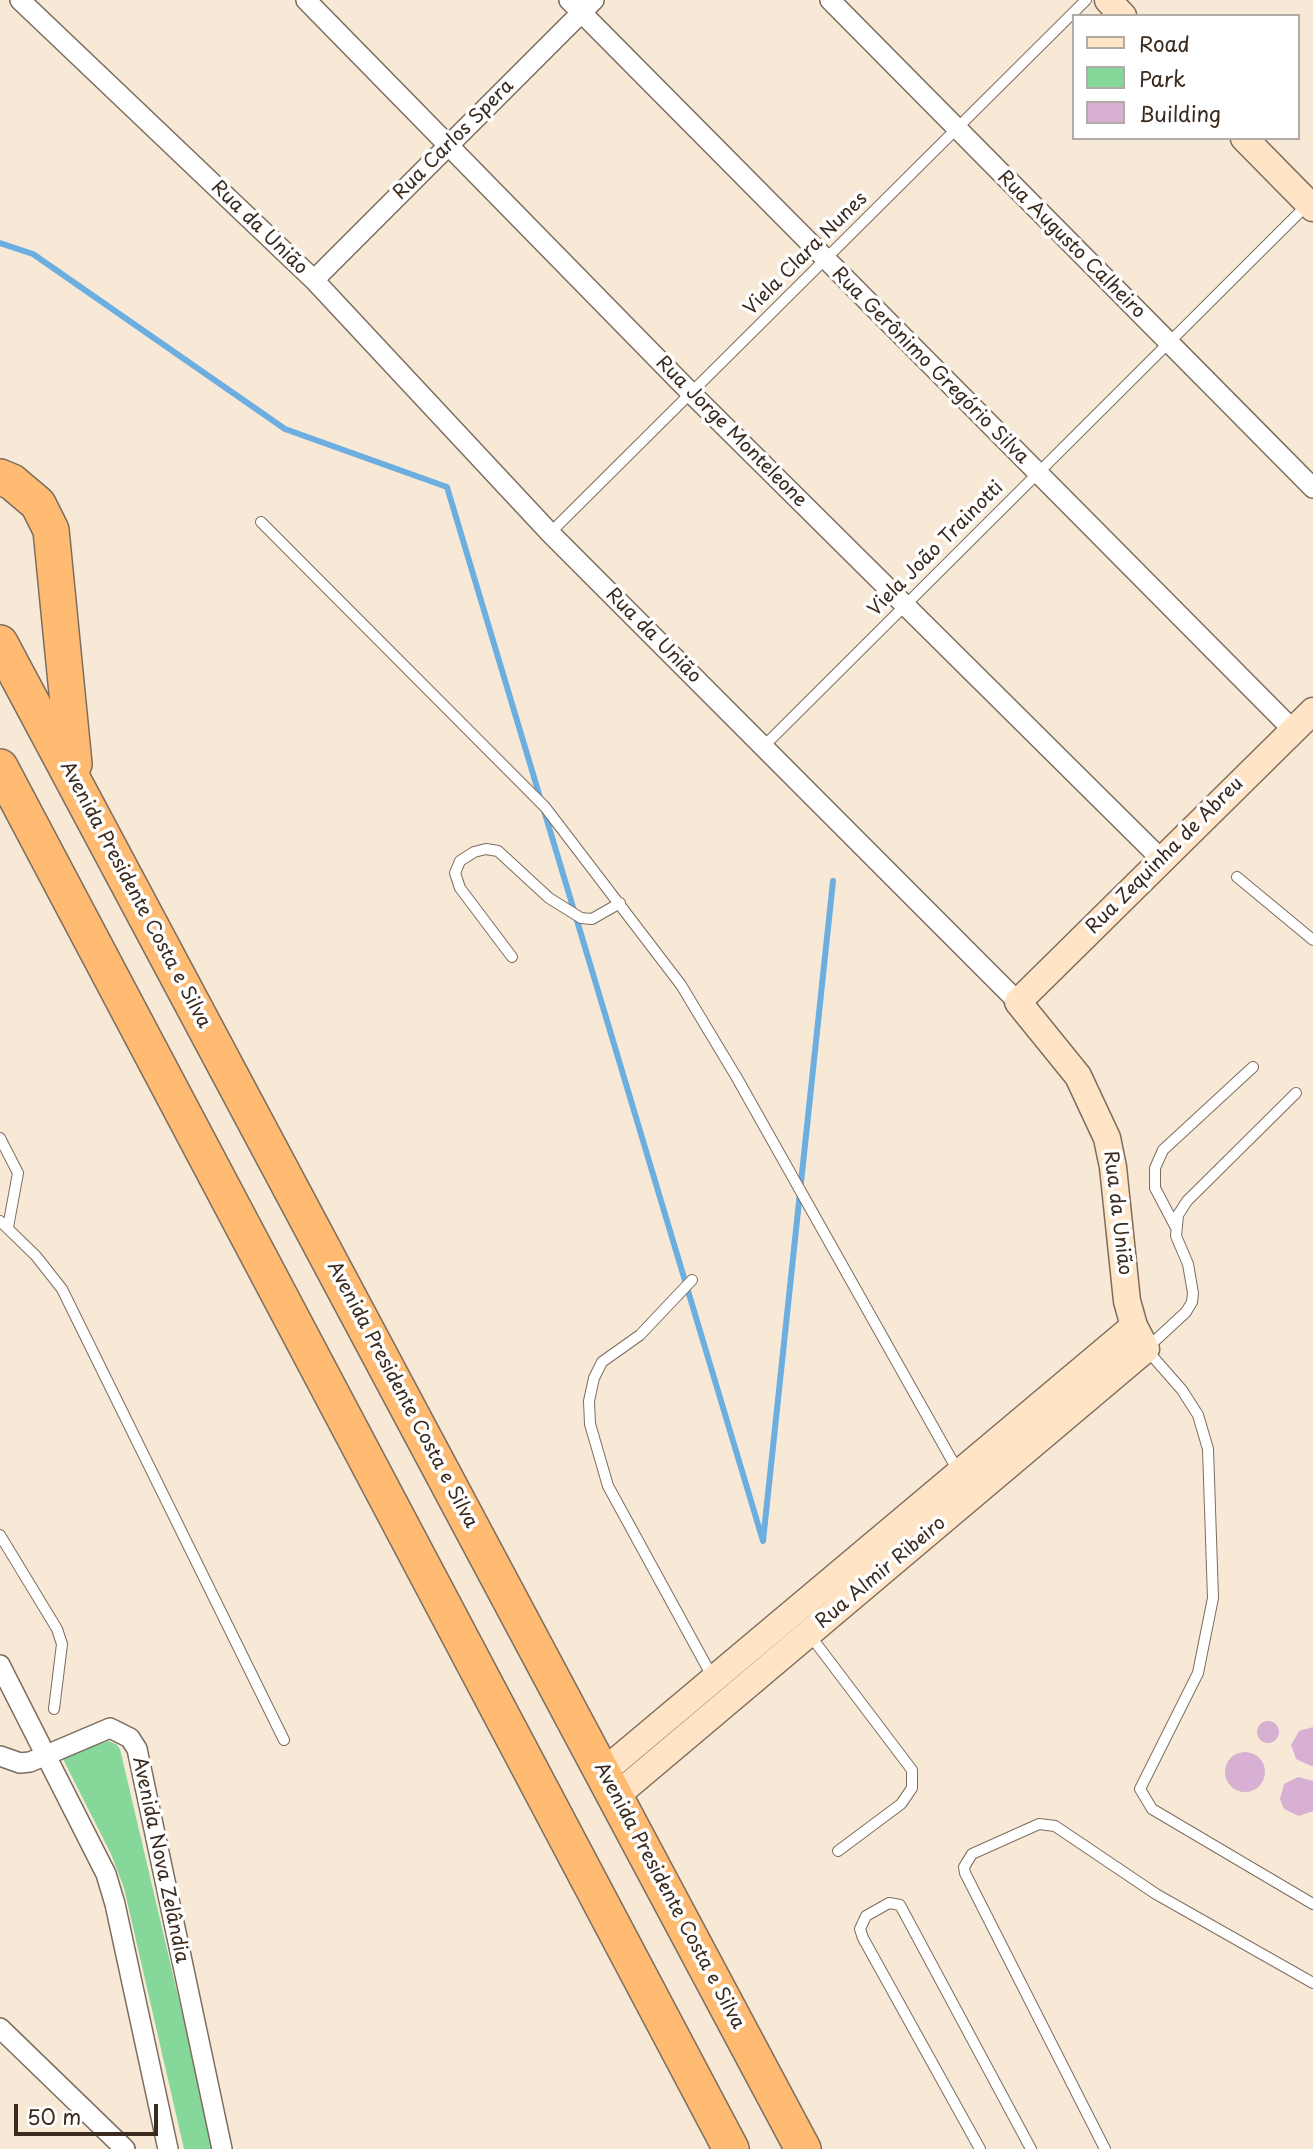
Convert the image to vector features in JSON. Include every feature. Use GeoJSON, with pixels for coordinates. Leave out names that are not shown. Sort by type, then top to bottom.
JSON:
{"type":"FeatureCollection","features":[{"type":"Feature","properties":{"kind":"highway"},"geometry":{"type":"LineString","coordinates":[[0,477],[12,482],[38,504],[51,530],[77,786]]}},
{"type":"Feature","properties":{"kind":"highway","name":"Avenida Presidente Costa e Silva"},"geometry":{"type":"LineString","coordinates":[[0,643],[803,2149]]}},
{"type":"Feature","properties":{"kind":"highway"},"geometry":{"type":"LineString","coordinates":[[0,767],[731,2149]]}},
{"type":"Feature","properties":{"kind":"street","name":"Rua da União"},"geometry":{"type":"LineString","coordinates":[[20,0],[314,280],[550,533],[1018,1002],[1078,1076],[1107,1138],[1113,1167],[1127,1301],[1134,1326],[1146,1349]]}},
{"type":"Feature","properties":{"kind":"street","name":"Rua Jorge Monteleone"},"geometry":{"type":"LineString","coordinates":[[306,0],[691,393],[1161,860]]}},
{"type":"Feature","properties":{"kind":"street","name":"Rua Augusto Calheiro"},"geometry":{"type":"LineString","coordinates":[[830,0],[1313,488]]}},
{"type":"Feature","properties":{"kind":"street"},"geometry":{"type":"LineString","coordinates":[[1108,0],[1121,14]]}},
{"type":"Feature","properties":{"kind":"street","name":"Rua Carlos Spera"},"geometry":{"type":"LineString","coordinates":[[314,280],[448,146],[581,4]]}},
{"type":"Feature","properties":{"kind":"street","name":"Rua Gerônimo Gregório Silva"},"geometry":{"type":"LineString","coordinates":[[581,4],[825,260],[1036,475],[1293,730]]}},
{"type":"Feature","properties":{"kind":"street"},"geometry":{"type":"LineString","coordinates":[[1246,140],[1312,203]]}},
{"type":"Feature","properties":{"kind":"street","name":"Rua Zequinha de Abreu"},"geometry":{"type":"LineString","coordinates":[[1018,1002],[1313,710]]}},
{"type":"Feature","properties":{"kind":"street","name":"Rua Almir Ribeiro"},"geometry":{"type":"LineString","coordinates":[[610,1784],[713,1679],[1134,1326]]}},
{"type":"Feature","properties":{"kind":"street","name":"Rua Almir Ribeiro"},"geometry":{"type":"LineString","coordinates":[[610,1784],[727,1702],[1146,1349]]}},
{"type":"Feature","properties":{"kind":"street"},"geometry":{"type":"LineString","coordinates":[[0,1665],[93,1844],[115,1904],[168,2149]]}},
{"type":"Feature","properties":{"kind":"street","name":"Avenida Nova Zelândia"},"geometry":{"type":"LineString","coordinates":[[47,1756],[110,1728],[130,1738],[137,1749],[222,2149]]}},
{"type":"Feature","properties":{"kind":"street"},"geometry":{"type":"LineString","coordinates":[[0,1756],[20,1763],[47,1756]]}},
{"type":"Feature","properties":{"kind":"street"},"geometry":{"type":"LineString","coordinates":[[0,2028],[125,2149]]}},
{"type":"Feature","properties":{"kind":"lane","name":"Viela Clara Nunes"},"geometry":{"type":"LineString","coordinates":[[550,533],[1086,0]]}},
{"type":"Feature","properties":{"kind":"lane","name":"Viela João Trainotti"},"geometry":{"type":"LineString","coordinates":[[763,747],[1312,203]]}},
{"type":"Feature","properties":{"kind":"lane"},"geometry":{"type":"LineString","coordinates":[[261,522],[545,807],[681,985],[737,1078],[959,1473]]}},
{"type":"Feature","properties":{"kind":"lane"},"geometry":{"type":"LineString","coordinates":[[512,957],[460,888],[455,873],[460,861],[474,852],[486,849],[498,851],[549,898],[581,918],[592,919],[620,902]]}},
{"type":"Feature","properties":{"kind":"lane"},"geometry":{"type":"LineString","coordinates":[[1237,877],[1313,940]]}},
{"type":"Feature","properties":{"kind":"lane"},"geometry":{"type":"LineString","coordinates":[[1253,1067],[1163,1150],[1155,1168],[1155,1188],[1175,1226],[1176,1236],[1188,1264],[1193,1293],[1192,1302],[1146,1349],[1182,1390],[1198,1415],[1208,1450],[1213,1598],[1198,1673],[1142,1783],[1142,1795],[1152,1809],[1313,1904]]}},
{"type":"Feature","properties":{"kind":"lane"},"geometry":{"type":"LineString","coordinates":[[1175,1226],[1187,1201],[1296,1093]]}},
{"type":"Feature","properties":{"kind":"lane"},"geometry":{"type":"LineString","coordinates":[[0,1138],[18,1173],[4,1224],[62,1289],[284,1740]]}},
{"type":"Feature","properties":{"kind":"lane"},"geometry":{"type":"LineString","coordinates":[[692,1280],[640,1335],[602,1362],[594,1378],[589,1401],[590,1424],[608,1486],[727,1702]]}},
{"type":"Feature","properties":{"kind":"lane"},"geometry":{"type":"LineString","coordinates":[[0,1535],[57,1629],[62,1644],[54,1709]]}},
{"type":"Feature","properties":{"kind":"lane"},"geometry":{"type":"LineString","coordinates":[[793,1613],[912,1770],[912,1788],[901,1804],[838,1851]]}},
{"type":"Feature","properties":{"kind":"lane"},"geometry":{"type":"LineString","coordinates":[[1105,2149],[964,1873],[964,1867],[972,1854],[1039,1824],[1055,1826],[1156,1894],[1313,1983]]}},
{"type":"Feature","properties":{"kind":"lane"},"geometry":{"type":"LineString","coordinates":[[979,2149],[860,1929],[866,1916],[889,1903],[900,1905],[1031,2149]]}},
{"type":"Feature","properties":{"kind":"green space"},"geometry":{"type":"Polygon","coordinates":[[[108,1741],[120,1749],[214,2149],[184,2149],[124,1888],[111,1854],[62,1757],[108,1741]]]}},
{"type":"Feature","properties":{"kind":"building"},"geometry":{"type":"Polygon","coordinates":[[[1268,1721],[1276,1724],[1279,1732],[1276,1740],[1268,1743],[1260,1740],[1257,1732],[1260,1724],[1268,1721]]]}},
{"type":"Feature","properties":{"kind":"building"},"geometry":{"type":"Polygon","coordinates":[[[1313,1727],[1311,1766],[1296,1759],[1291,1745],[1299,1731],[1313,1727]]]}},
{"type":"Feature","properties":{"kind":"building"},"geometry":{"type":"Polygon","coordinates":[[[1245,1752],[1259,1758],[1265,1772],[1259,1786],[1245,1792],[1231,1786],[1225,1772],[1231,1758],[1245,1752]]]}},
{"type":"Feature","properties":{"kind":"building"},"geometry":{"type":"Polygon","coordinates":[[[1298,1777],[1313,1781],[1313,1811],[1299,1816],[1284,1809],[1280,1799],[1284,1784],[1298,1777]]]}},
{"type":"Feature","properties":{"kind":"waterway"},"geometry":{"type":"LineString","coordinates":[[0,243],[33,254],[285,429],[447,487],[763,1541],[833,881]]}}]}
